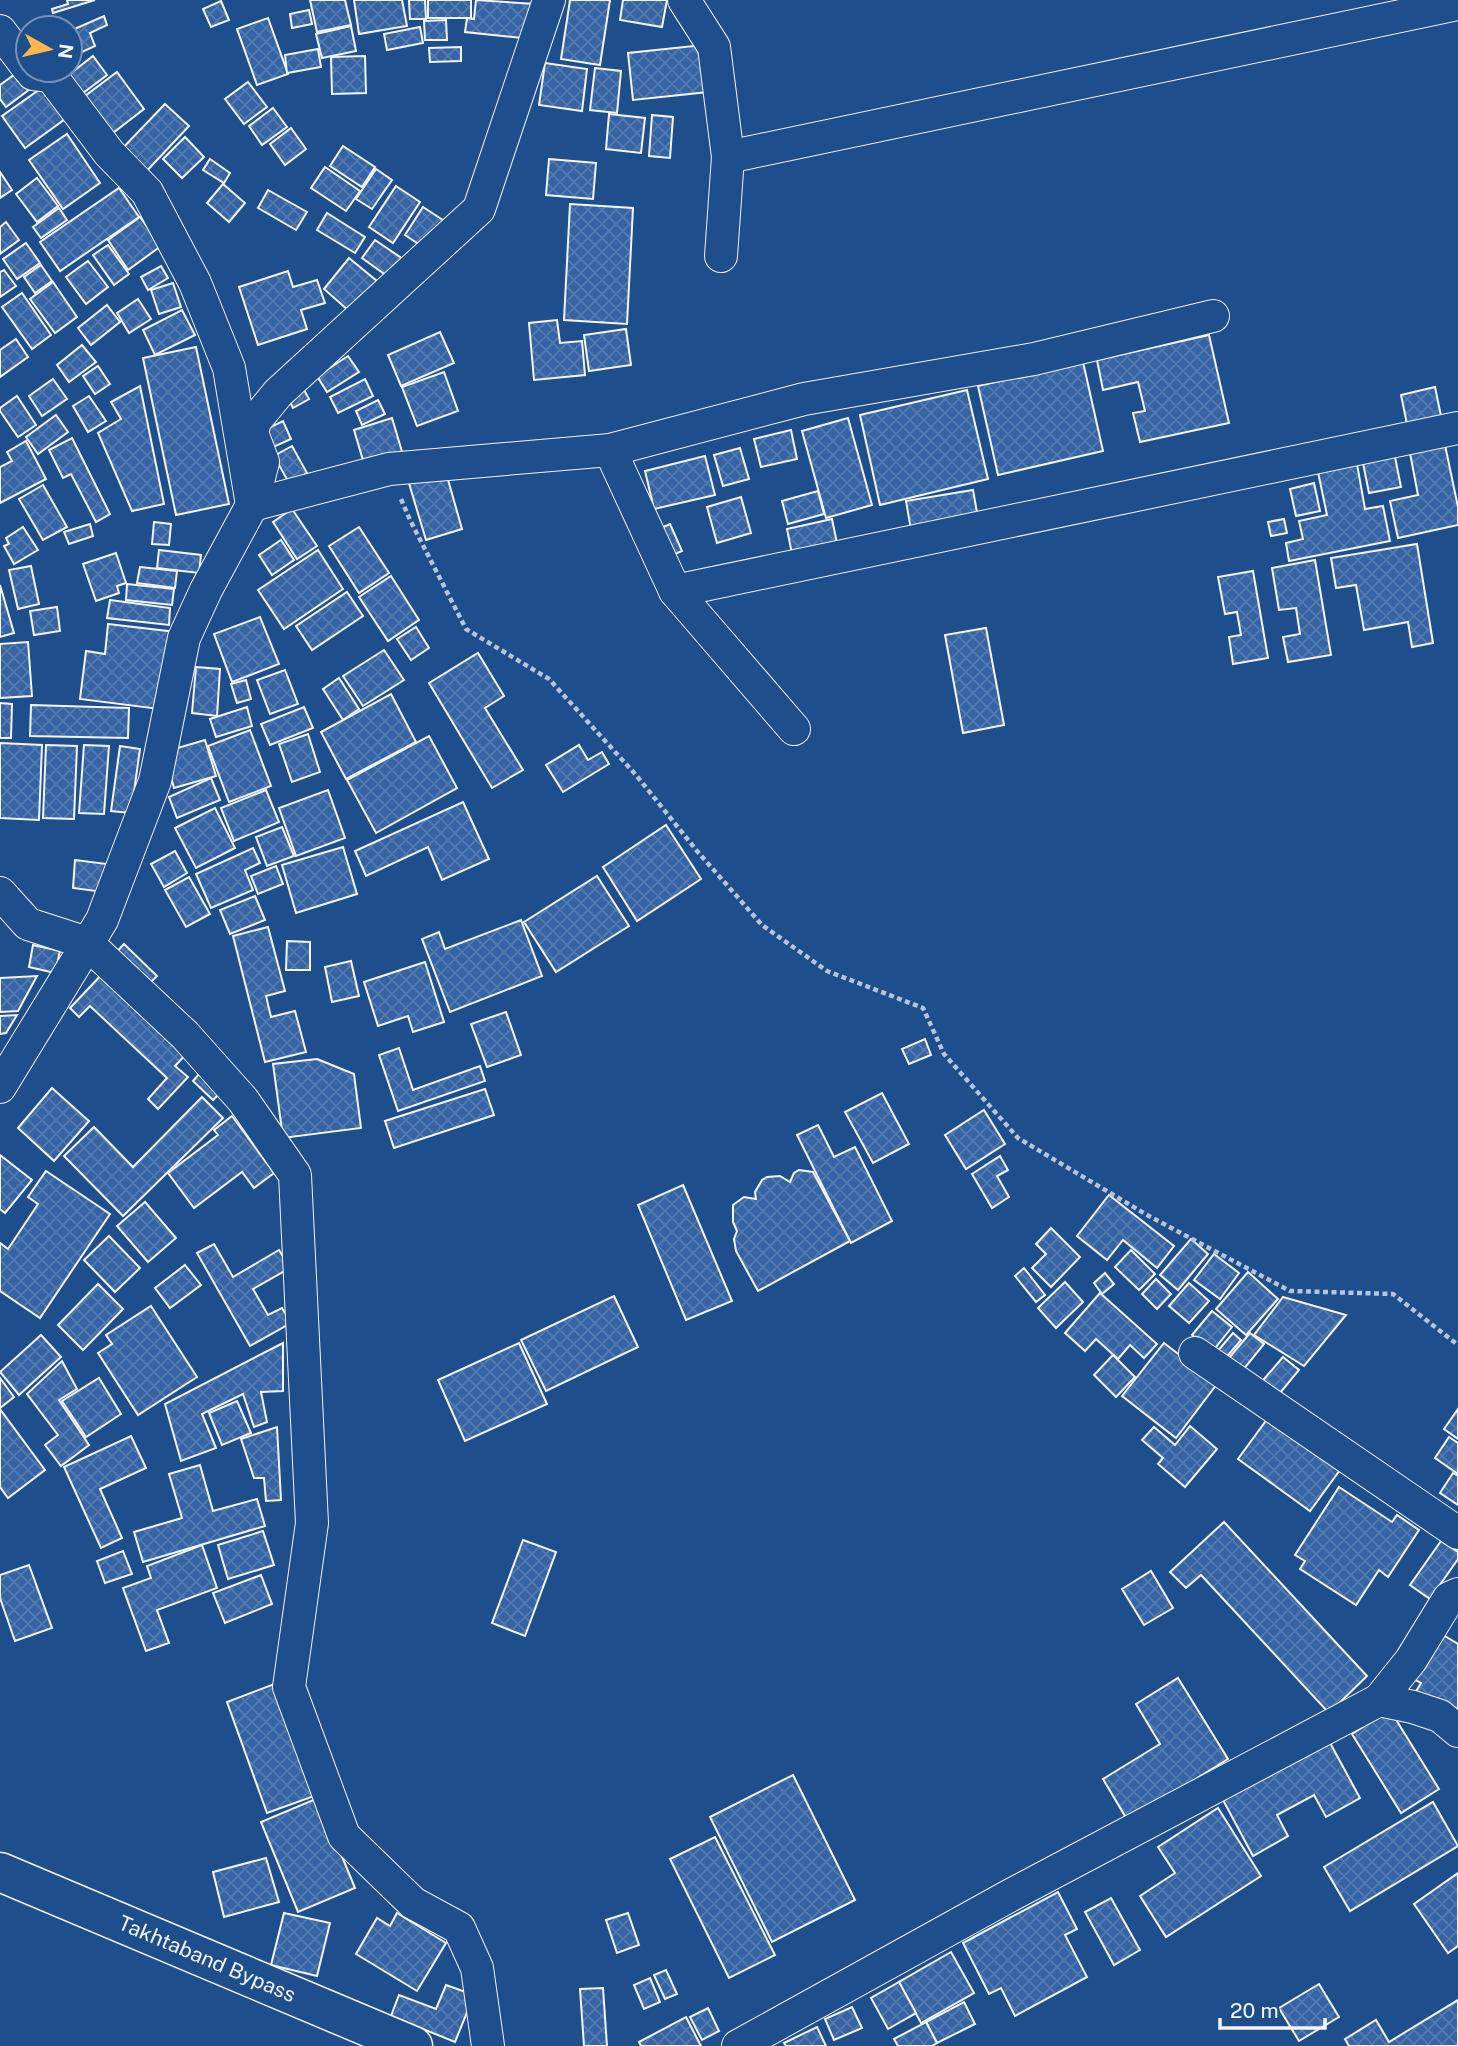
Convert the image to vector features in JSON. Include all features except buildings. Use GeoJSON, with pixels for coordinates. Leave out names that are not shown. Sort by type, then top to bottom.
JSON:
{"type":"FeatureCollection","features":[{"type":"Feature","properties":{"kind":"main road","name":"Takhtaband Bypass"},"geometry":{"type":"LineString","coordinates":[[0,1872],[414,2046]]}},
{"type":"Feature","properties":{"kind":"street"},"geometry":{"type":"LineString","coordinates":[[0,1087],[102,920],[155,781],[184,638],[206,590],[252,505],[263,462],[252,433],[255,421],[278,393],[479,209],[549,0]]}},
{"type":"Feature","properties":{"kind":"street"},"geometry":{"type":"LineString","coordinates":[[684,0],[714,47],[728,157],[721,256]]}},
{"type":"Feature","properties":{"kind":"street"},"geometry":{"type":"LineString","coordinates":[[728,157],[1458,4]]}},
{"type":"Feature","properties":{"kind":"street"},"geometry":{"type":"LineString","coordinates":[[0,31],[14,49]]}},
{"type":"Feature","properties":{"kind":"street"},"geometry":{"type":"LineString","coordinates":[[57,84],[109,153],[147,192],[195,284],[229,368],[252,505]]}},
{"type":"Feature","properties":{"kind":"street"},"geometry":{"type":"LineString","coordinates":[[252,505],[388,469],[610,450],[804,399],[1034,359],[1213,316]]}},
{"type":"Feature","properties":{"kind":"street"},"geometry":{"type":"LineString","coordinates":[[675,591],[1458,428]]}},
{"type":"Feature","properties":{"kind":"street"},"geometry":{"type":"LineString","coordinates":[[610,450],[675,591],[794,729]]}},
{"type":"Feature","properties":{"kind":"street"},"geometry":{"type":"LineString","coordinates":[[0,893],[28,924],[87,943],[185,1035],[234,1090],[295,1175],[312,1523],[289,1687],[344,1836],[413,1903],[459,1927],[477,1968],[488,2046]]}},
{"type":"Feature","properties":{"kind":"street"},"geometry":{"type":"LineString","coordinates":[[1195,1353],[1458,1533]]}},
{"type":"Feature","properties":{"kind":"street"},"geometry":{"type":"LineString","coordinates":[[738,2046],[1011,1895],[1379,1700],[1411,1660],[1449,1598],[1458,1594]]}},
{"type":"Feature","properties":{"kind":"street"},"geometry":{"type":"LineString","coordinates":[[1379,1700],[1413,1707],[1440,1717],[1458,1731]]}},
{"type":"Feature","properties":{"kind":"path"},"geometry":{"type":"LineString","coordinates":[[388,469],[410,520],[466,629],[550,679],[636,775],[762,926],[827,971],[923,1009],[944,1054],[1018,1138],[1147,1215],[1290,1291],[1394,1294],[1458,1345]]}}]}
